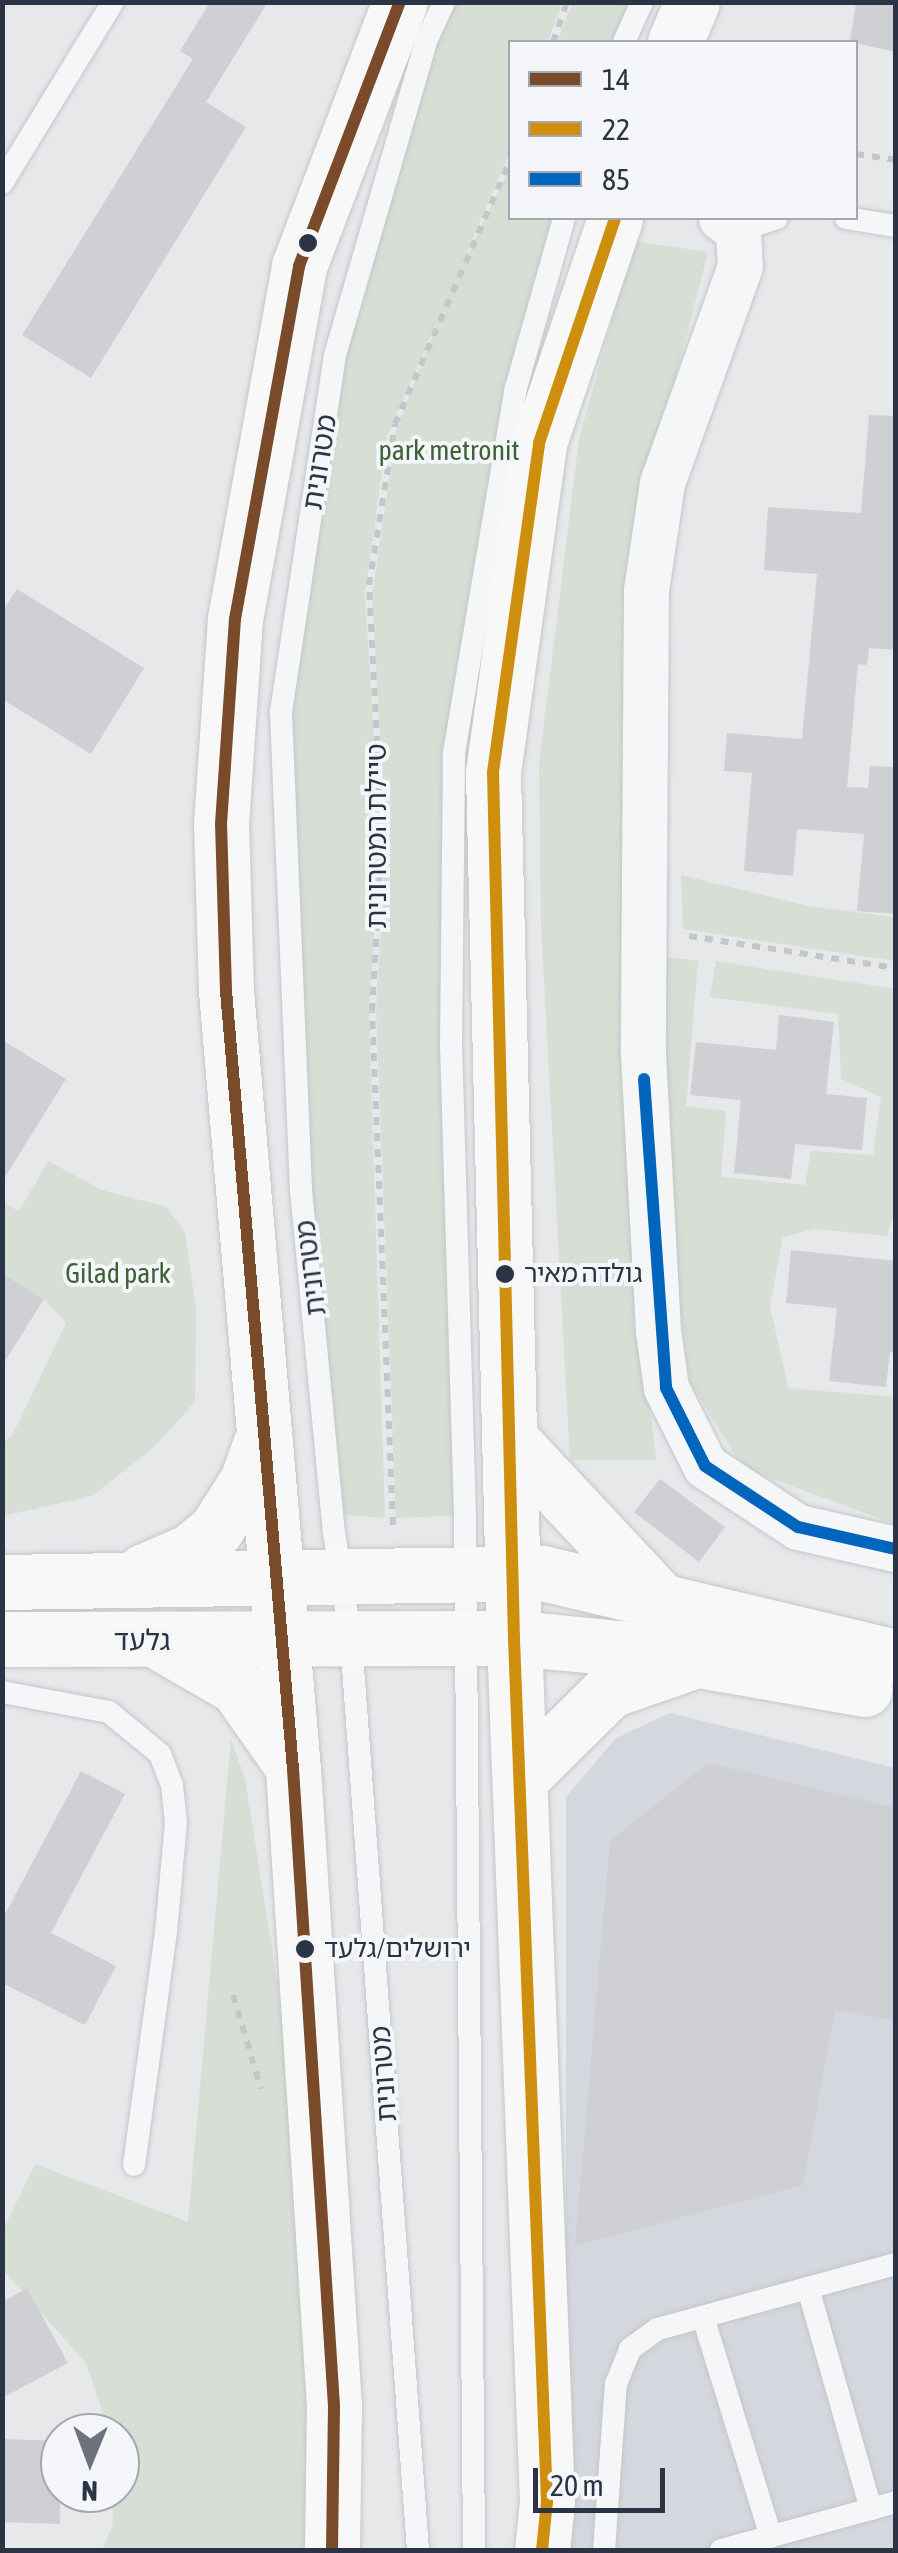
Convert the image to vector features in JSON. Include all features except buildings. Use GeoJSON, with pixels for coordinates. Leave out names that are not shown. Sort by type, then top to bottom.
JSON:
{"type":"FeatureCollection","features":[{"type":"Feature","properties":{"kind":"main road"},"geometry":{"type":"LineString","coordinates":[[332,2550],[334,2406],[293,1769],[226,991],[221,824],[235,619],[299,266],[400,2]]}},
{"type":"Feature","properties":{"kind":"main road"},"geometry":{"type":"LineString","coordinates":[[662,40],[670,2]]}},
{"type":"Feature","properties":{"kind":"main road"},"geometry":{"type":"LineString","coordinates":[[676,40],[692,2]]}},
{"type":"Feature","properties":{"kind":"main road"},"geometry":{"type":"LineString","coordinates":[[542,2550],[546,2482],[522,1777],[488,1639],[489,1573],[510,1439],[493,772],[539,443],[614,220]]}},
{"type":"Feature","properties":{"kind":"main road"},"geometry":{"type":"LineString","coordinates":[[126,1576],[189,1552],[214,1531],[247,1481],[264,1434]]}},
{"type":"Feature","properties":{"kind":"main road"},"geometry":{"type":"LineString","coordinates":[[510,1439],[659,1598]]}},
{"type":"Feature","properties":{"kind":"main road"},"geometry":{"type":"LineString","coordinates":[[2,1582],[126,1576],[489,1573],[659,1598],[896,1657]]}},
{"type":"Feature","properties":{"kind":"main road","name":"גלעד"},"geometry":{"type":"LineString","coordinates":[[2,1639],[282,1640]]}},
{"type":"Feature","properties":{"kind":"main road"},"geometry":{"type":"LineString","coordinates":[[282,1640],[488,1639],[700,1660],[896,1696]]}},
{"type":"Feature","properties":{"kind":"main road"},"geometry":{"type":"LineString","coordinates":[[152,1640],[237,1687],[293,1769]]}},
{"type":"Feature","properties":{"kind":"main road"},"geometry":{"type":"LineString","coordinates":[[522,1777],[610,1690],[700,1660]]}},
{"type":"Feature","properties":{"kind":"street"},"geometry":{"type":"LineString","coordinates":[[746,222],[740,266],[662,483],[646,590],[643,930],[649,1219],[666,1388],[705,1466],[798,1527],[896,1549]]}},
{"type":"Feature","properties":{"kind":"lane"},"geometry":{"type":"LineString","coordinates":[[2,183],[113,2]]}},
{"type":"Feature","properties":{"kind":"lane","name":"מטרונית"},"geometry":{"type":"LineString","coordinates":[[418,2550],[352,1640],[341,1574],[301,1190],[281,712],[335,355],[427,39],[444,2]]}},
{"type":"Feature","properties":{"kind":"lane"},"geometry":{"type":"LineString","coordinates":[[625,40],[642,2]]}},
{"type":"Feature","properties":{"kind":"lane"},"geometry":{"type":"LineString","coordinates":[[489,1573],[451,1046],[454,753],[516,388],[563,220]]}},
{"type":"Feature","properties":{"kind":"lane"},"geometry":{"type":"LineString","coordinates":[[858,220],[896,226]]}},
{"type":"Feature","properties":{"kind":"lane"},"geometry":{"type":"LineString","coordinates":[[474,2550],[488,1639]]}},
{"type":"Feature","properties":{"kind":"lane"},"geometry":{"type":"LineString","coordinates":[[2,1692],[109,1712],[160,1754],[172,1785],[176,1822],[166,1932],[134,2165]]}},
{"type":"Feature","properties":{"kind":"lane"},"geometry":{"type":"LineString","coordinates":[[604,2550],[619,2364],[658,2329],[896,2264]]}},
{"type":"Feature","properties":{"kind":"lane"},"geometry":{"type":"LineString","coordinates":[[808,2288],[872,2509]]}},
{"type":"Feature","properties":{"kind":"lane"},"geometry":{"type":"LineString","coordinates":[[704,2316],[771,2537]]}},
{"type":"Feature","properties":{"kind":"lane"},"geometry":{"type":"LineString","coordinates":[[722,2550],[896,2502]]}},
{"type":"Feature","properties":{"kind":"path"},"geometry":{"type":"LineString","coordinates":[[554,40],[567,2]]}},
{"type":"Feature","properties":{"kind":"path"},"geometry":{"type":"LineString","coordinates":[[858,154],[896,160]]}},
{"type":"Feature","properties":{"kind":"path","name":"טיילת המטרונית"},"geometry":{"type":"LineString","coordinates":[[395,1536],[372,1011],[382,840],[369,585],[396,424],[508,166]]}},
{"type":"Feature","properties":{"kind":"path"},"geometry":{"type":"LineString","coordinates":[[643,930],[896,968]]}},
{"type":"Feature","properties":{"kind":"shaded area"},"geometry":{"type":"Polygon","coordinates":[[[670,1713],[895,1768],[895,2550],[566,2550],[566,1797],[616,1738],[670,1713]]]}},
{"type":"Feature","properties":{"kind":"green space","name":"park metronit"},"geometry":{"type":"Polygon","coordinates":[[[447,3],[562,3],[549,40],[508,40],[508,156],[459,271],[508,172],[508,220],[563,220],[516,389],[454,753],[465,1515],[396,1518],[376,1010],[386,840],[372,596],[396,431],[441,313],[387,436],[365,594],[380,841],[369,1013],[385,1518],[334,1514],[301,1177],[281,712],[335,355],[447,3]]]}},
{"type":"Feature","properties":{"kind":"green space"},"geometry":{"type":"Polygon","coordinates":[[[572,3],[635,3],[621,40],[558,40],[572,3]]]}},
{"type":"Feature","properties":{"kind":"green space"},"geometry":{"type":"Polygon","coordinates":[[[634,241],[708,252],[657,451],[645,1358],[656,1460],[570,1460],[541,925],[539,764],[579,439],[634,241]]]}},
{"type":"Feature","properties":{"kind":"green space"},"geometry":{"type":"Polygon","coordinates":[[[681,875],[808,906],[895,917],[895,961],[683,929],[681,875]]]}},
{"type":"Feature","properties":{"kind":"green space"},"geometry":{"type":"Polygon","coordinates":[[[660,956],[698,961],[686,1106],[726,1111],[721,1177],[805,1185],[811,1151],[873,1155],[881,1097],[841,1079],[838,1014],[710,997],[716,961],[895,989],[896,1207],[887,1236],[814,1229],[783,1237],[770,1306],[788,1388],[895,1397],[895,1524],[743,1468],[690,1382],[667,1218],[660,956]]]}},
{"type":"Feature","properties":{"kind":"green space","name":"Gilad park"},"geometry":{"type":"Polygon","coordinates":[[[48,1161],[102,1190],[167,1207],[185,1233],[196,1309],[195,1402],[153,1448],[92,1496],[3,1516],[3,1442],[12,1436],[66,1323],[44,1299],[3,1273],[3,1203],[19,1211],[48,1161]]]}},
{"type":"Feature","properties":{"kind":"green space"},"geometry":{"type":"Polygon","coordinates":[[[231,1739],[245,1779],[292,2076],[318,2550],[102,2550],[113,2525],[113,2513],[140,2513],[140,2413],[103,2413],[86,2363],[3,2270],[2,2232],[35,2164],[188,2222],[231,1739]]]}},
{"type":"Feature","properties":{"kind":"transit line","name":"14"},"geometry":{"type":"LineString","coordinates":[[332,2550],[334,2406],[293,1769],[226,991],[221,824],[235,619],[299,266],[400,2]]}},
{"type":"Feature","properties":{"kind":"transit line","name":"22"},"geometry":{"type":"LineString","coordinates":[[542,2550],[547,2502],[514,1638],[493,772],[539,443],[614,220]]}},
{"type":"Feature","properties":{"kind":"transit line","name":"85"},"geometry":{"type":"LineString","coordinates":[[644,1079],[666,1388],[705,1466],[798,1527],[896,1549]]}},
{"type":"Feature","properties":{"kind":"place","name":"גולדה מאיר"},"geometry":{"type":"Point","coordinates":[505,1274]}},
{"type":"Feature","properties":{"kind":"place","name":"ירושלים/גלעד"},"geometry":{"type":"Point","coordinates":[305,1949]}}]}
